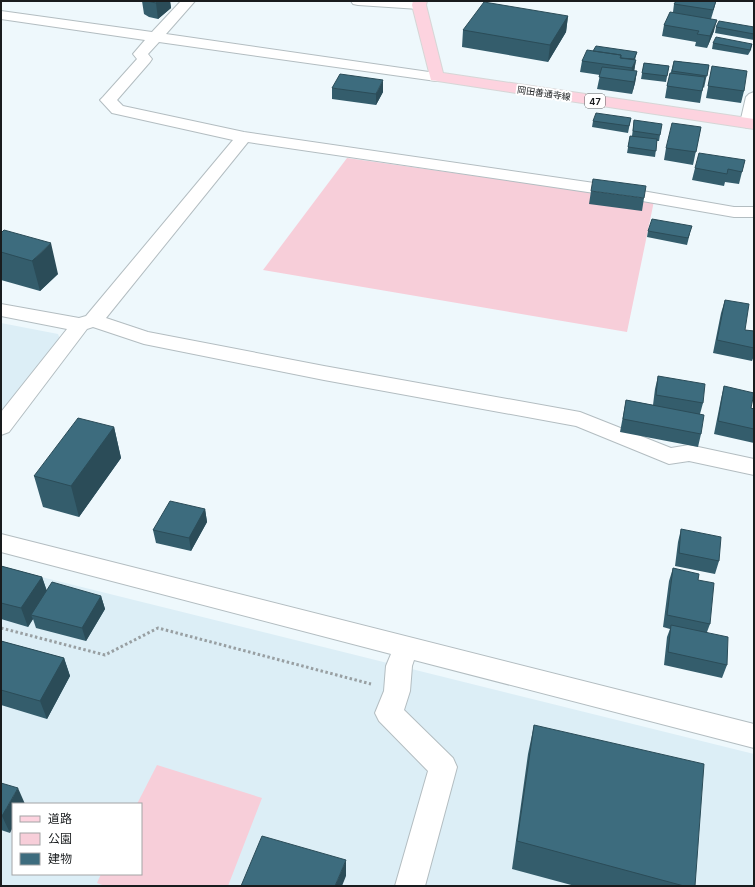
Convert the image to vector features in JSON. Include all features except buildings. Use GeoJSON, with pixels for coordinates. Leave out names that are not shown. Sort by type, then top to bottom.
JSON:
{"type":"FeatureCollection","features":[{"type":"Feature","properties":{"kind":"main road"},"geometry":{"type":"LineString","coordinates":[[419,3],[436,77]]}},
{"type":"Feature","properties":{"kind":"main road","name":"岡田善通寺線"},"geometry":{"type":"LineString","coordinates":[[436,77],[751,124]]}},
{"type":"Feature","properties":{"kind":"street"},"geometry":{"type":"LineString","coordinates":[[188,1],[140,54],[145,59],[108,100],[118,110],[244,137],[608,190],[734,212],[754,212]]}},
{"type":"Feature","properties":{"kind":"street"},"geometry":{"type":"LineString","coordinates":[[358,1],[419,3]]}},
{"type":"Feature","properties":{"kind":"street"},"geometry":{"type":"LineString","coordinates":[[1,15],[436,77]]}},
{"type":"Feature","properties":{"kind":"street"},"geometry":{"type":"LineString","coordinates":[[751,124],[754,97]]}},
{"type":"Feature","properties":{"kind":"street"},"geometry":{"type":"LineString","coordinates":[[1,426],[86,323],[244,137]]}},
{"type":"Feature","properties":{"kind":"street"},"geometry":{"type":"LineString","coordinates":[[1,310],[86,323],[152,340],[324,373],[580,419],[669,456],[689,453],[754,467]]}},
{"type":"Feature","properties":{"kind":"street"},"geometry":{"type":"LineString","coordinates":[[1,543],[754,736]]}},
{"type":"Feature","properties":{"kind":"street"},"geometry":{"type":"LineString","coordinates":[[406,647],[399,666],[397,691],[389,713],[443,766],[410,886]]}},
{"type":"Feature","properties":{"kind":"path"},"geometry":{"type":"LineString","coordinates":[[1,628],[106,655],[158,628],[397,691]]}},
{"type":"Feature","properties":{"kind":"shaded area"},"geometry":{"type":"Polygon","coordinates":[[[1,323],[58,334],[60,339],[1,413],[1,323]]]}},
{"type":"Feature","properties":{"kind":"shaded area"},"geometry":{"type":"Polygon","coordinates":[[[1,567],[754,754],[754,886],[1,886],[1,567]]]}},
{"type":"Feature","properties":{"kind":"green space"},"geometry":{"type":"Polygon","coordinates":[[[347,158],[654,201],[627,332],[263,270],[347,158]]]}},
{"type":"Feature","properties":{"kind":"green space"},"geometry":{"type":"Polygon","coordinates":[[[157,765],[262,798],[228,886],[105,886],[97,883],[101,875],[142,875],[142,803],[138,803],[157,765]]]}}]}
